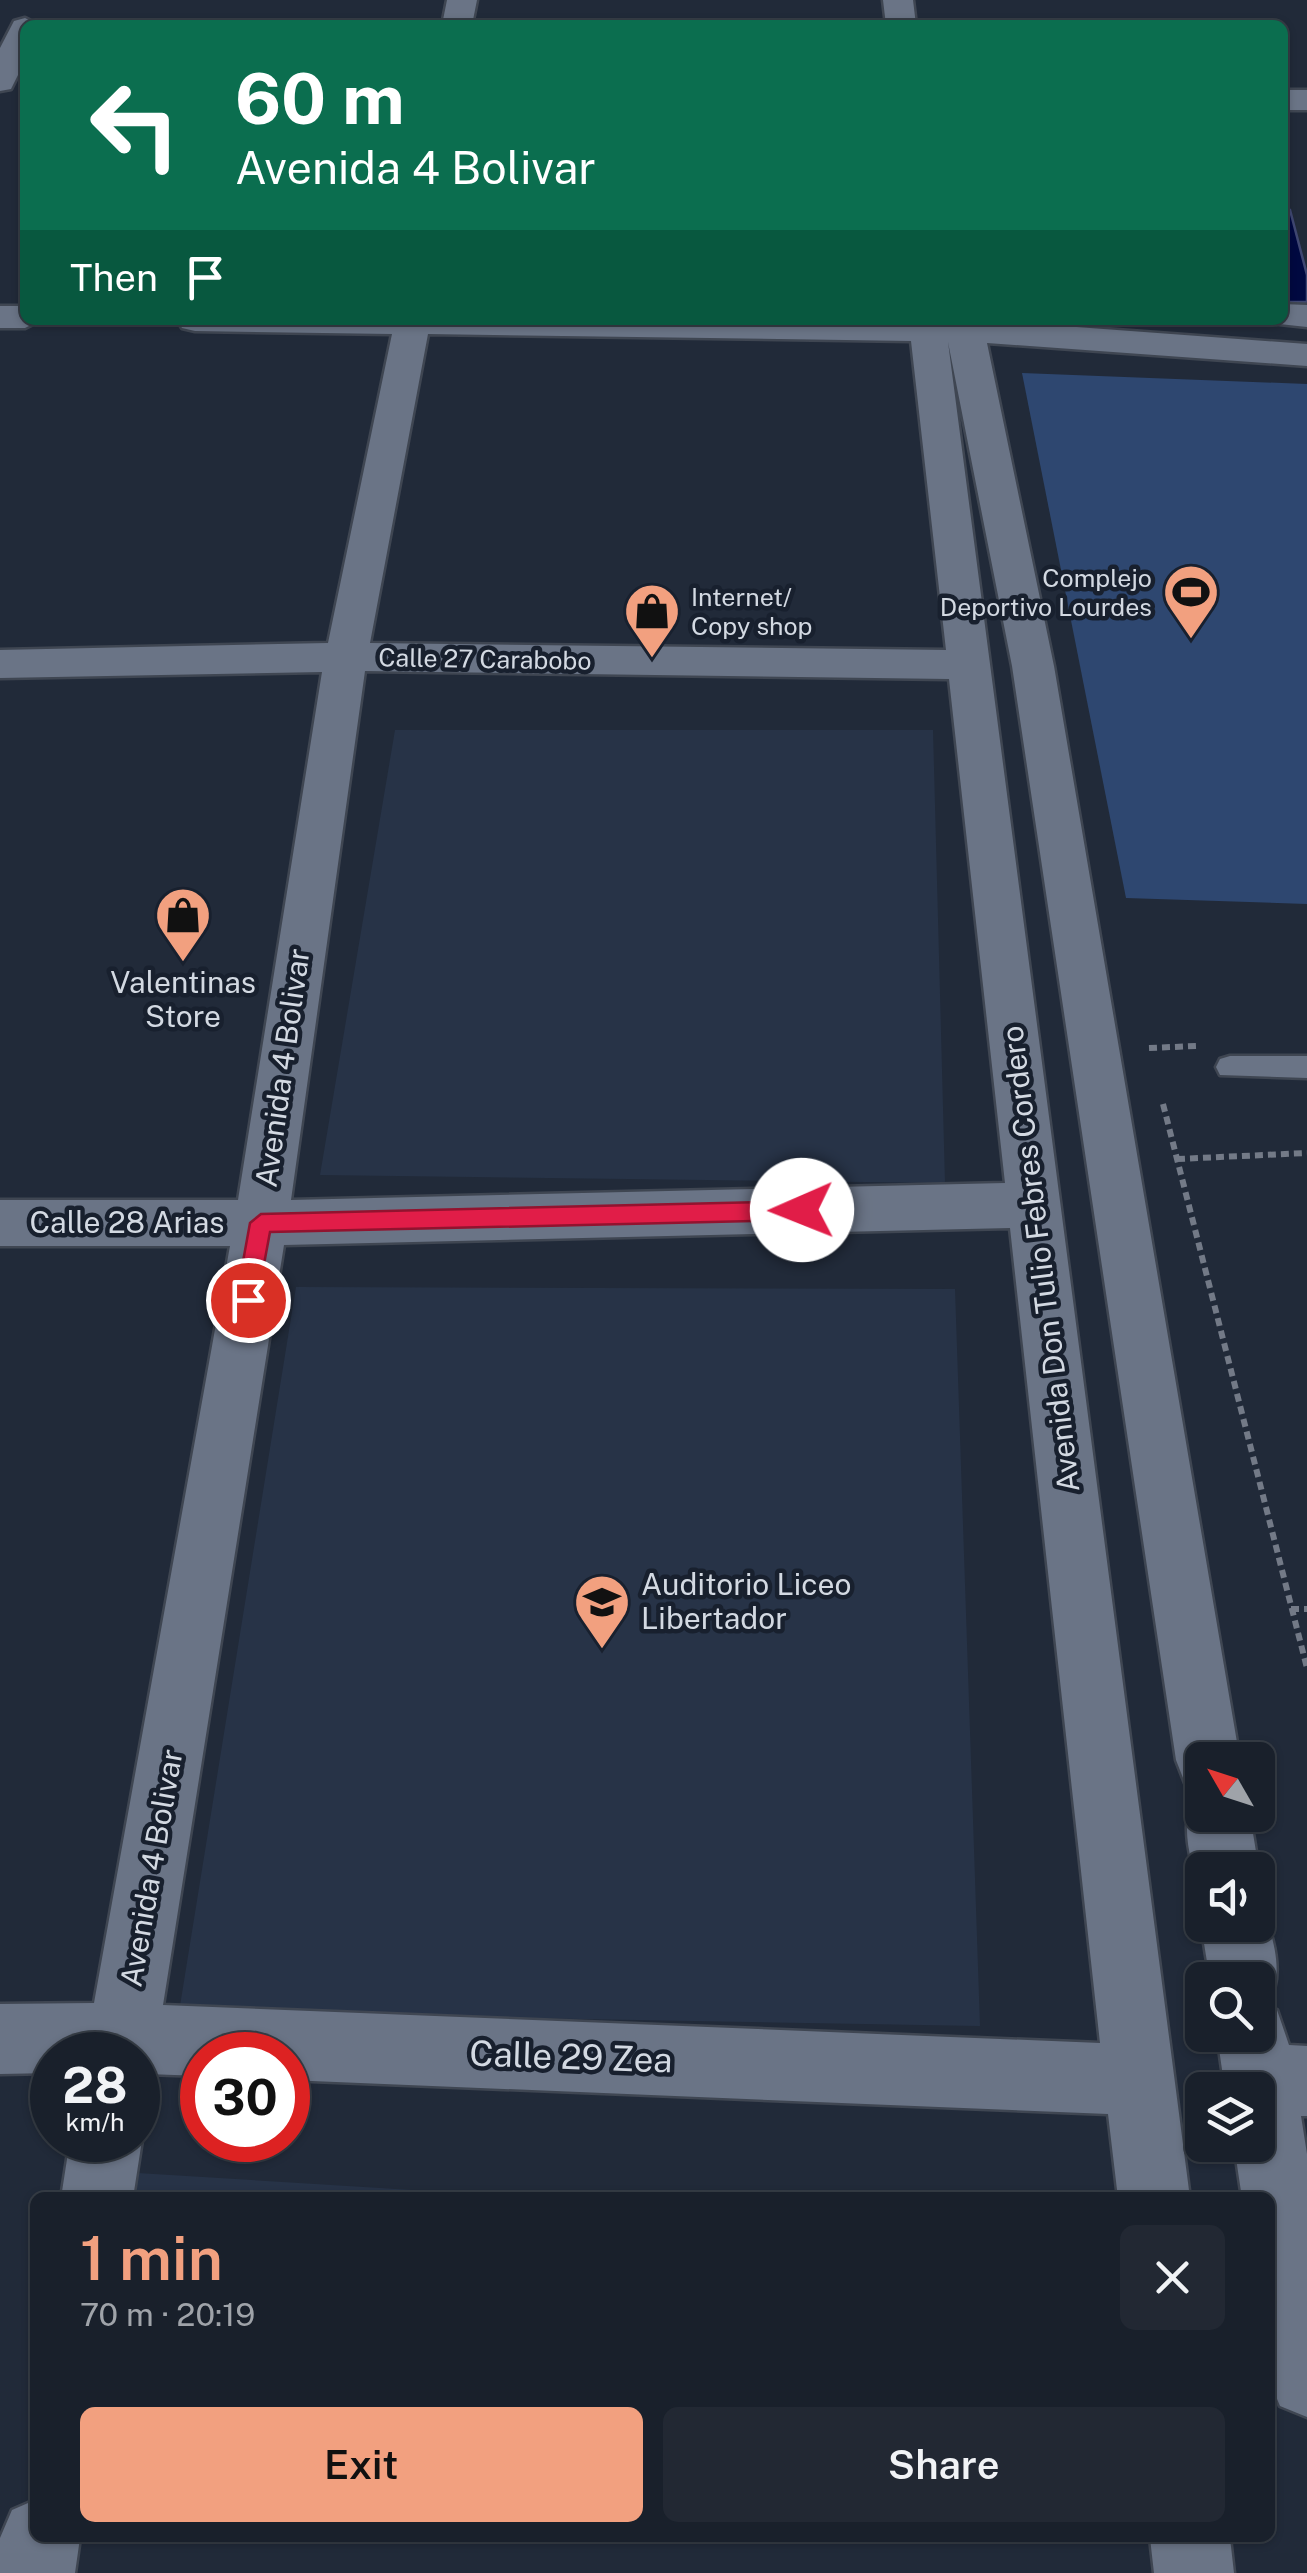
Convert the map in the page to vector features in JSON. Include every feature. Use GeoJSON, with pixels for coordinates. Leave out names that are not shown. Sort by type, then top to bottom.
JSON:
{"type":"FeatureCollection","features":[{"type":"Feature","properties":{"kind":"street"},"geometry":{"type":"LineString","coordinates":[[8,73],[20,42]]}},
{"type":"Feature","properties":{"kind":"street","name":"Avenida 4 Bolivar"},"geometry":{"type":"LineString","coordinates":[[124,2032],[261,1223],[346,657],[412,325]]}},
{"type":"Feature","properties":{"kind":"street"},"geometry":{"type":"LineString","coordinates":[[813,325],[946,326],[1307,355]]}},
{"type":"Feature","properties":{"kind":"street"},"geometry":{"type":"LineString","coordinates":[[946,326],[1033,666],[1205,1742]]}},
{"type":"Feature","properties":{"kind":"street","name":"Avenida Don Tulio Febres Cordero"},"geometry":{"type":"LineString","coordinates":[[946,326],[970,665],[1153,2192]]}},
{"type":"Feature","properties":{"kind":"street","name":"Calle 27 Carabobo"},"geometry":{"type":"LineString","coordinates":[[0,664],[346,657],[970,665]]}},
{"type":"Feature","properties":{"kind":"street","name":"Calle 28 Arias"},"geometry":{"type":"LineString","coordinates":[[0,1224],[261,1223],[1034,1205]]}},
{"type":"Feature","properties":{"kind":"street","name":"Calle 29 Zea"},"geometry":{"type":"LineString","coordinates":[[0,2038],[30,2040]]}},
{"type":"Feature","properties":{"kind":"street","name":"Calle 29 Zea"},"geometry":{"type":"LineString","coordinates":[[160,2048],[1141,2080]]}},
{"type":"Feature","properties":{"kind":"street"},"geometry":{"type":"LineString","coordinates":[[1273,2065],[1307,2379]]}},
{"type":"Feature","properties":{"kind":"street"},"geometry":{"type":"LineString","coordinates":[[97,2192],[102,2162]]}},
{"type":"Feature","properties":{"kind":"street"},"geometry":{"type":"LineString","coordinates":[[34,2573],[39,2542]]}},
{"type":"Feature","properties":{"kind":"street"},"geometry":{"type":"LineString","coordinates":[[1190,2542],[1194,2573]]}},
{"type":"Feature","properties":{"kind":"lane"},"geometry":{"type":"LineString","coordinates":[[1230,1067],[1307,1067]]}},
{"type":"Feature","properties":{"kind":"path"},"geometry":{"type":"LineString","coordinates":[[1154,1066],[1149,1048],[1208,1045]]}},
{"type":"Feature","properties":{"kind":"path"},"geometry":{"type":"LineString","coordinates":[[1158,1085],[1307,1668]]}},
{"type":"Feature","properties":{"kind":"path"},"geometry":{"type":"LineString","coordinates":[[1177,1160],[1307,1153]]}},
{"type":"Feature","properties":{"kind":"path"},"geometry":{"type":"LineString","coordinates":[[1291,1610],[1307,1608]]}},
{"type":"Feature","properties":{"kind":"shaded area"},"geometry":{"type":"Polygon","coordinates":[[[1288,210],[1307,275],[1307,302],[1288,302],[1288,210]]]}},
{"type":"Feature","properties":{"kind":"shaded area","name":"Complejo Deportivo Lourdes"},"geometry":{"type":"Polygon","coordinates":[[[1022,373],[1307,384],[1307,904],[1126,898],[1022,373]]]}},
{"type":"Feature","properties":{"kind":"shaded area"},"geometry":{"type":"Polygon","coordinates":[[[395,730],[933,730],[945,1183],[320,1175],[395,730]]]}},
{"type":"Feature","properties":{"kind":"shaded area","name":"Auditorio Liceo Libertador"},"geometry":{"type":"Polygon","coordinates":[[[296,1287],[955,1289],[980,2026],[179,2012],[296,1287]]]}},
{"type":"Feature","properties":{"kind":"shaded area"},"geometry":{"type":"Polygon","coordinates":[[[105,2171],[446,2192],[102,2192],[105,2171]]]}},
{"type":"Feature","properties":{"kind":"place","name":"Complejo Deportivo Lourdes"},"geometry":{"type":"Point","coordinates":[1191,641]}},
{"type":"Feature","properties":{"kind":"place","name":"Internet/ Copy shop"},"geometry":{"type":"Point","coordinates":[652,660]}},
{"type":"Feature","properties":{"kind":"place","name":"Valentinas Store"},"geometry":{"type":"Point","coordinates":[183,964]}},
{"type":"Feature","properties":{"kind":"place","name":"Auditorio Liceo Libertador"},"geometry":{"type":"Point","coordinates":[602,1651]}},
{"type":"Feature","properties":{"kind":"route"},"geometry":{"type":"LineString","coordinates":[[248,1300],[261,1223],[802,1210]]}}]}
